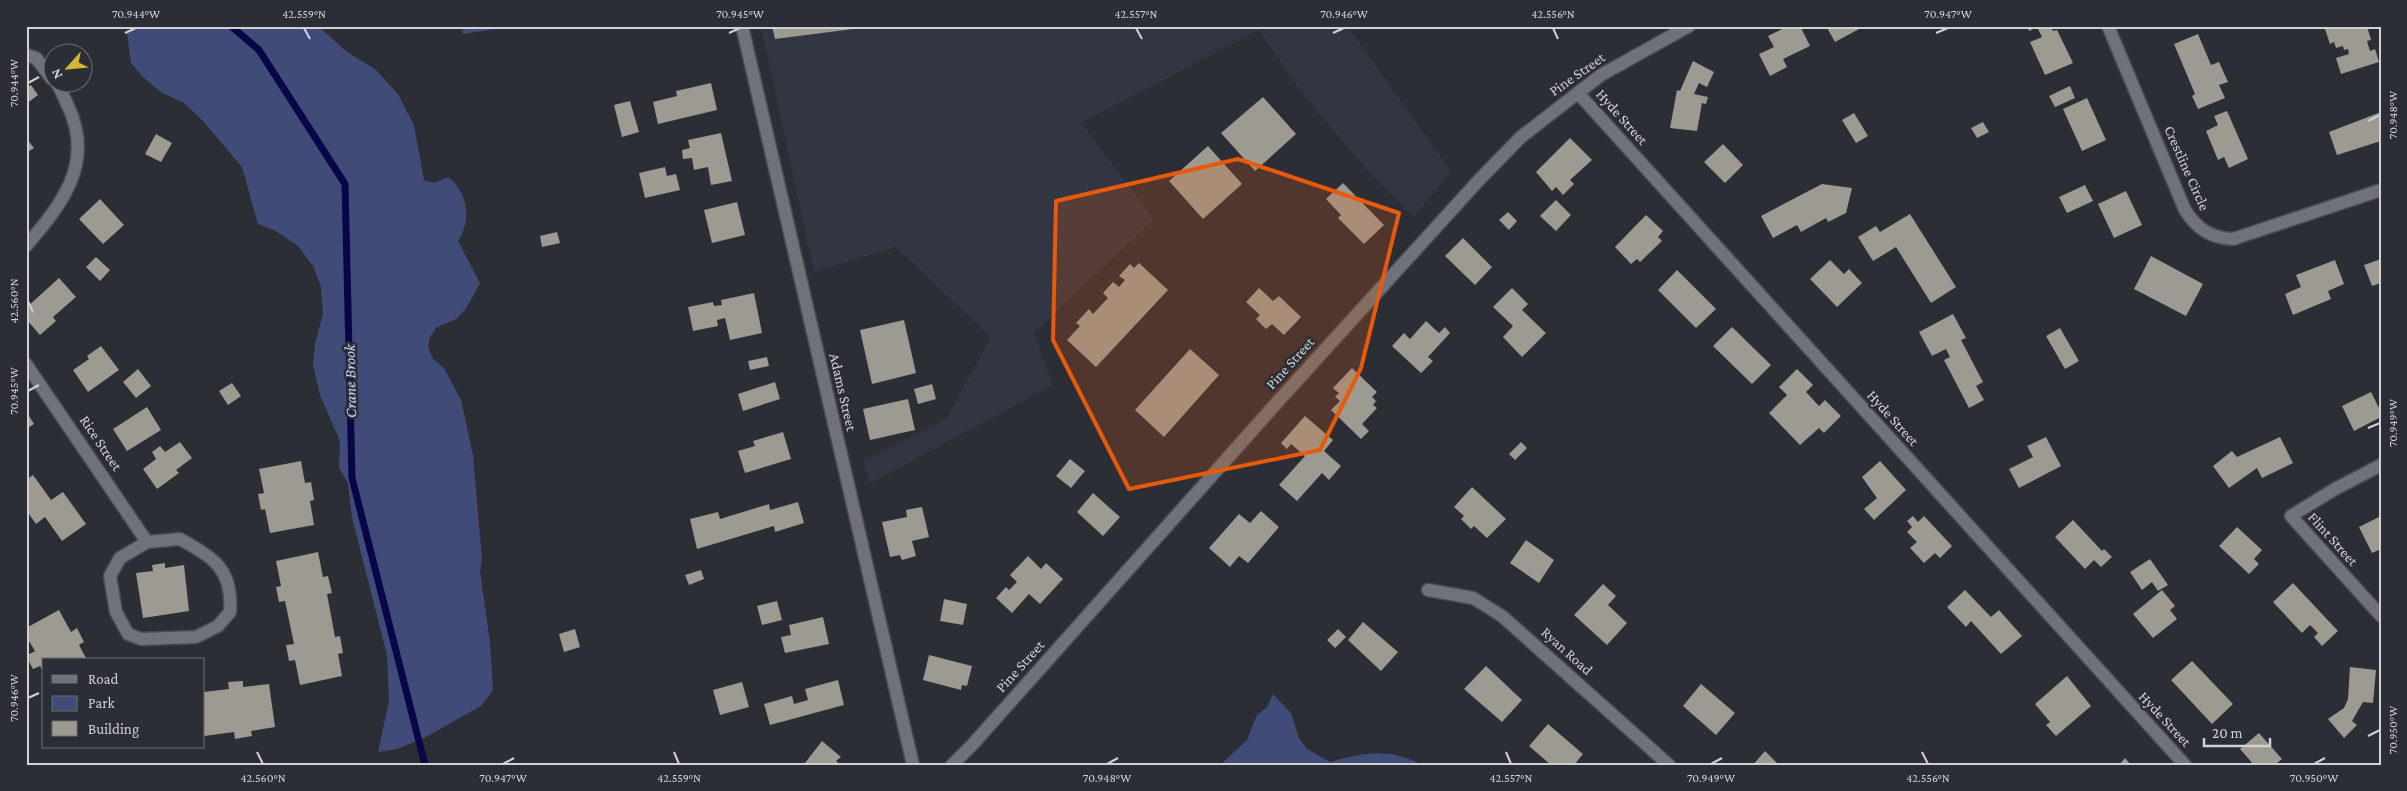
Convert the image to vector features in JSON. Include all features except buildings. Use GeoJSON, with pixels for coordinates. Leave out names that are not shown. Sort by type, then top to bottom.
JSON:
{"type":"FeatureCollection","features":[{"type":"Feature","properties":{"kind":"street","name":"Adams Street"},"geometry":{"type":"LineString","coordinates":[[742,26],[913,765]]}},
{"type":"Feature","properties":{"kind":"street","name":"Pine Street"},"geometry":{"type":"LineString","coordinates":[[952,765],[973,744],[1277,402],[1478,180],[1522,137],[1601,76],[1689,26]]}},
{"type":"Feature","properties":{"kind":"street","name":"Crestline Circle"},"geometry":{"type":"LineString","coordinates":[[2108,26],[2185,210],[2193,222],[2204,230],[2218,238],[2233,239],[2381,190]]}},
{"type":"Feature","properties":{"kind":"street"},"geometry":{"type":"LineString","coordinates":[[26,55],[36,58],[42,66]]}},
{"type":"Feature","properties":{"kind":"street"},"geometry":{"type":"LineString","coordinates":[[26,246],[52,215],[74,178],[79,145],[78,136],[74,119],[61,92]]}},
{"type":"Feature","properties":{"kind":"street","name":"Hyde Street"},"geometry":{"type":"LineString","coordinates":[[1578,93],[2185,765]]}},
{"type":"Feature","properties":{"kind":"street","name":"Rice Street"},"geometry":{"type":"LineString","coordinates":[[26,364],[147,542]]}},
{"type":"Feature","properties":{"kind":"street","name":"Flint Street"},"geometry":{"type":"LineString","coordinates":[[2381,465],[2335,489],[2291,516],[2381,616]]}},
{"type":"Feature","properties":{"kind":"street"},"geometry":{"type":"LineString","coordinates":[[180,539],[210,555],[223,572],[230,586],[230,612],[218,626],[196,637],[181,639],[141,639],[128,634],[116,612],[110,576],[120,558],[147,542],[180,539]]}},
{"type":"Feature","properties":{"kind":"street","name":"Ryan Road"},"geometry":{"type":"LineString","coordinates":[[1428,590],[1473,598],[1502,616],[1669,765]]}},
{"type":"Feature","properties":{"kind":"highlighted area"},"geometry":{"type":"Polygon","coordinates":[[[1238,159],[1399,213],[1361,368],[1320,450],[1129,489],[1053,340],[1056,201],[1238,159]]]}},
{"type":"Feature","properties":{"kind":"shaded area"},"geometry":{"type":"Polygon","coordinates":[[[761,26],[1347,26],[1451,171],[1414,217],[1368,171],[1301,92],[1259,30],[1081,123],[1154,219],[1034,333],[1053,385],[871,483],[862,461],[947,418],[991,337],[896,247],[814,272],[761,26]]]}},
{"type":"Feature","properties":{"kind":"green space"},"geometry":{"type":"Polygon","coordinates":[[[133,26],[318,26],[347,52],[375,69],[398,94],[414,125],[424,180],[434,183],[448,177],[455,183],[464,198],[466,207],[465,224],[458,241],[480,283],[465,310],[456,319],[436,328],[430,337],[428,347],[433,359],[444,368],[461,400],[473,455],[482,559],[480,571],[490,642],[493,690],[481,706],[424,738],[397,749],[378,752],[389,701],[387,655],[352,518],[348,483],[339,468],[340,441],[320,395],[313,365],[315,344],[323,314],[321,287],[313,266],[298,246],[274,230],[258,224],[242,167],[203,121],[184,103],[162,93],[143,77],[131,63],[127,33],[133,26]]]}},
{"type":"Feature","properties":{"kind":"green space"},"geometry":{"type":"Polygon","coordinates":[[[462,26],[514,26],[463,34],[462,26]]]}},
{"type":"Feature","properties":{"kind":"green space"},"geometry":{"type":"Polygon","coordinates":[[[1273,694],[1291,713],[1299,738],[1307,749],[1330,762],[1377,753],[1399,756],[1423,765],[1220,765],[1247,740],[1257,715],[1267,707],[1273,694]]]}},
{"type":"Feature","properties":{"kind":"waterway","name":"Crane Brook"},"geometry":{"type":"LineString","coordinates":[[231,26],[259,50],[345,184],[352,478],[425,765]]}}]}
